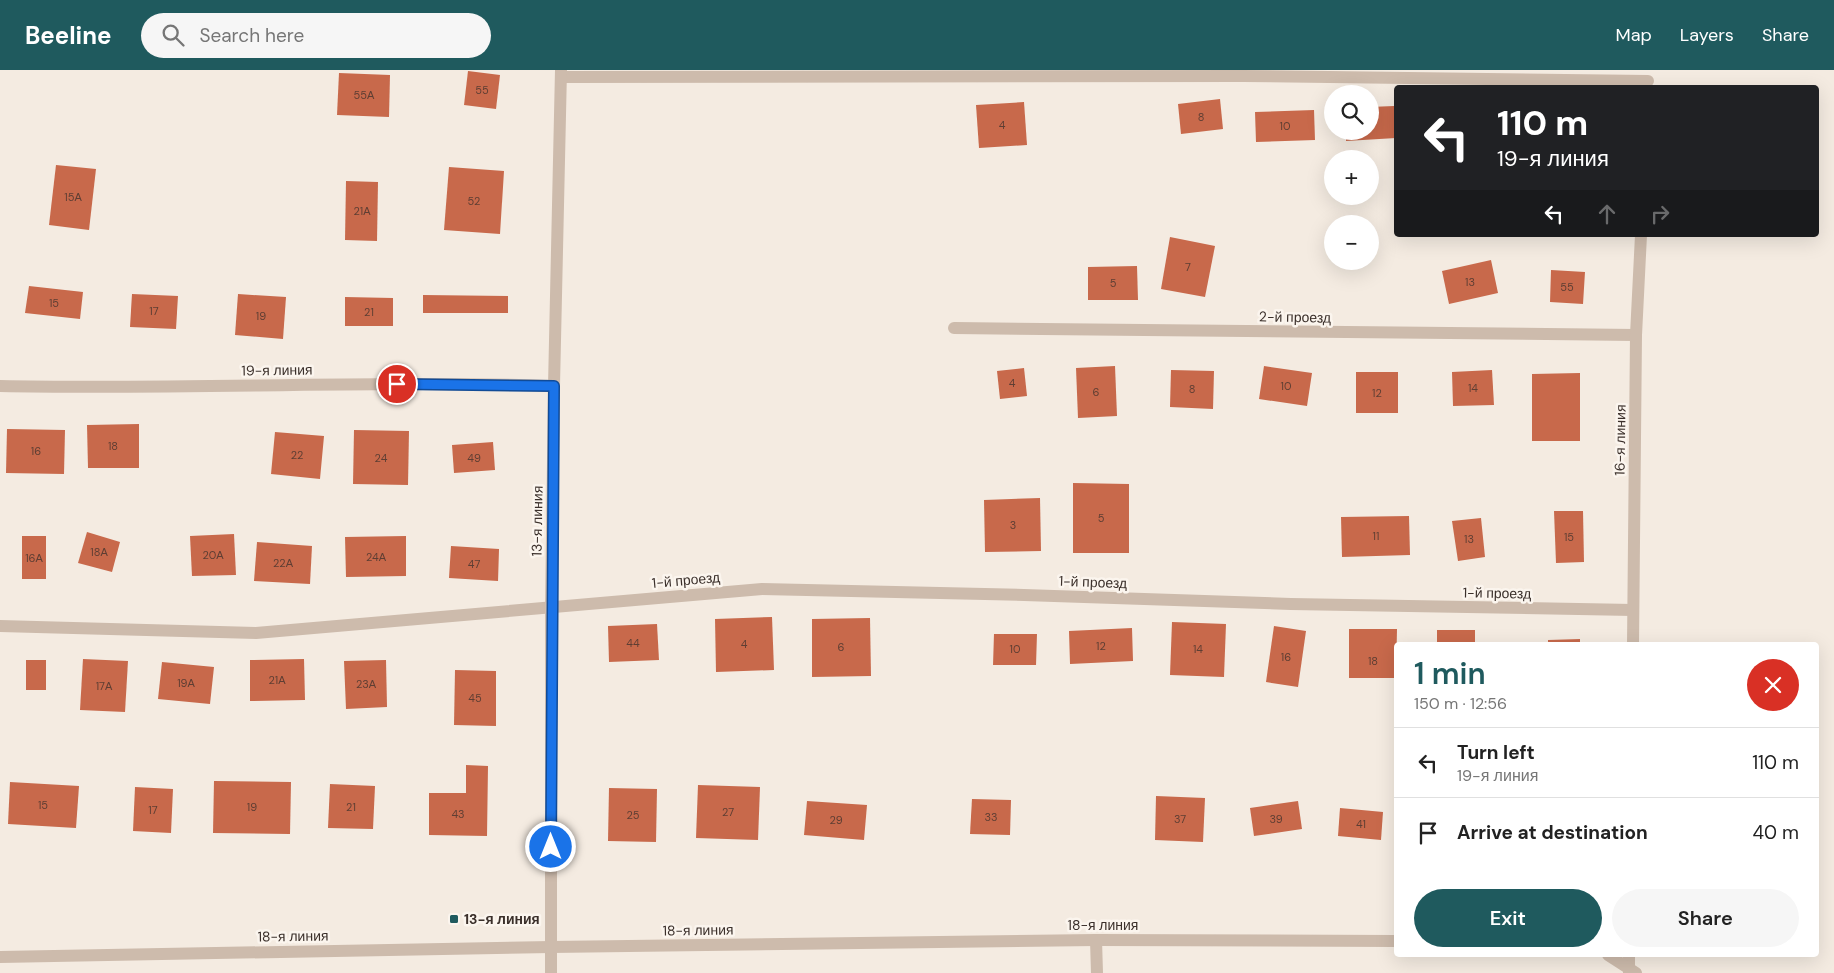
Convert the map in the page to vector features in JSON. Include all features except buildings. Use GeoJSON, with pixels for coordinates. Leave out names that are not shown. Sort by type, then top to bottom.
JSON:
{"type":"FeatureCollection","features":[{"type":"Feature","properties":{"kind":"street"},"geometry":{"type":"LineString","coordinates":[[562,74],[1648,79]]}},
{"type":"Feature","properties":{"kind":"street","name":"13-я линия"},"geometry":{"type":"LineString","coordinates":[[551,973],[551,607],[554,386],[562,74]]}},
{"type":"Feature","properties":{"kind":"street","name":"16-я линия"},"geometry":{"type":"LineString","coordinates":[[1633,642],[1636,335],[1641,237]]}},
{"type":"Feature","properties":{"kind":"street","name":"2-й проезд"},"geometry":{"type":"LineString","coordinates":[[954,328],[1636,335]]}},
{"type":"Feature","properties":{"kind":"street","name":"19-я линия"},"geometry":{"type":"LineString","coordinates":[[0,386],[71,388],[342,384],[554,386]]}},
{"type":"Feature","properties":{"kind":"street","name":"1-й проезд"},"geometry":{"type":"LineString","coordinates":[[0,626],[256,633],[762,589],[1034,595],[1300,604],[1634,610]]}},
{"type":"Feature","properties":{"kind":"street"},"geometry":{"type":"LineString","coordinates":[[1096,940],[1097,973]]}},
{"type":"Feature","properties":{"kind":"street","name":"18-я линия"},"geometry":{"type":"LineString","coordinates":[[0,957],[551,946],[1096,940],[1394,942]]}},
{"type":"Feature","properties":{"kind":"street"},"geometry":{"type":"LineString","coordinates":[[1612,957],[1631,967]]}},
{"type":"Feature","properties":{"kind":"place","name":"13-я линия"},"geometry":{"type":"Point","coordinates":[454,919]}},
{"type":"Feature","properties":{"kind":"route"},"geometry":{"type":"LineString","coordinates":[[397,384],[554,386],[551,607],[551,847]]}}]}
